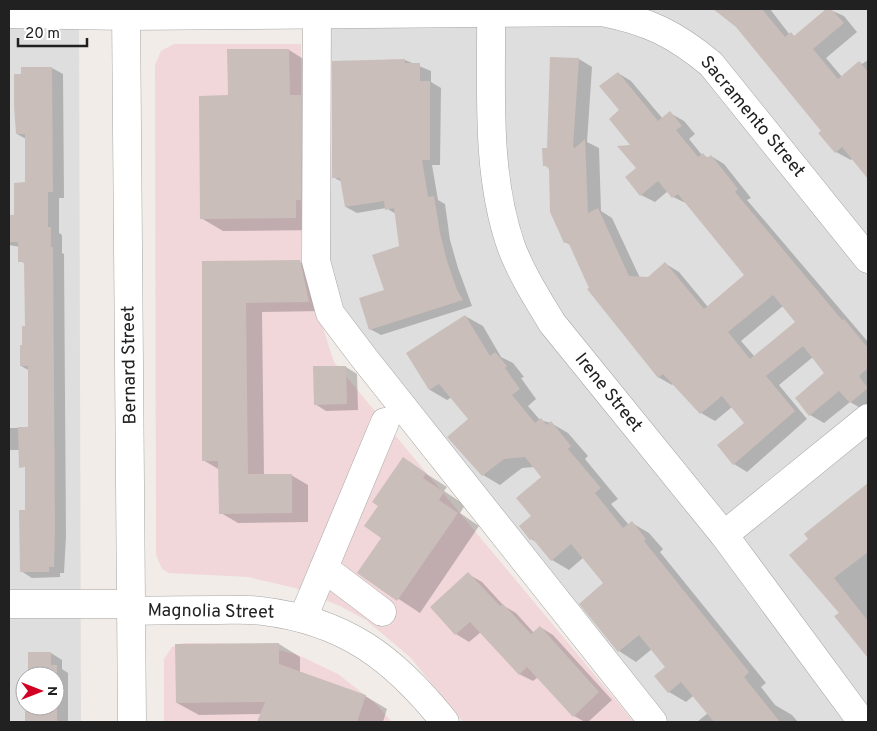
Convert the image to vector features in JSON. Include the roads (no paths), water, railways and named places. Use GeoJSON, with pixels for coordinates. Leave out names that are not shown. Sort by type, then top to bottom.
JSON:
{"type":"FeatureCollection","features":[{"type":"Feature","properties":{"kind":"street","name":"Sacramento Street"},"geometry":{"type":"LineString","coordinates":[[9,14],[491,11],[602,12],[633,18],[662,29],[688,45],[711,64],[868,259]]}},
{"type":"Feature","properties":{"kind":"street","name":"Irene Street"},"geometry":{"type":"LineString","coordinates":[[491,11],[494,166],[500,207],[511,246],[530,287],[552,323],[724,535],[862,722]]}},
{"type":"Feature","properties":{"kind":"street","name":"Bernard Street"},"geometry":{"type":"LineString","coordinates":[[126,12],[132,722]]}},
{"type":"Feature","properties":{"kind":"street"},"geometry":{"type":"LineString","coordinates":[[317,12],[316,261],[330,313],[653,722]]}},
{"type":"Feature","properties":{"kind":"street"},"geometry":{"type":"LineString","coordinates":[[724,535],[868,418]]}},
{"type":"Feature","properties":{"kind":"street"},"geometry":{"type":"LineString","coordinates":[[303,618],[385,422]]}},
{"type":"Feature","properties":{"kind":"street"},"geometry":{"type":"LineString","coordinates":[[324,568],[382,612]]}},
{"type":"Feature","properties":{"kind":"street","name":"Magnolia Street"},"geometry":{"type":"LineString","coordinates":[[9,604],[260,610],[303,618],[366,645],[398,669],[445,722]]}}]}
